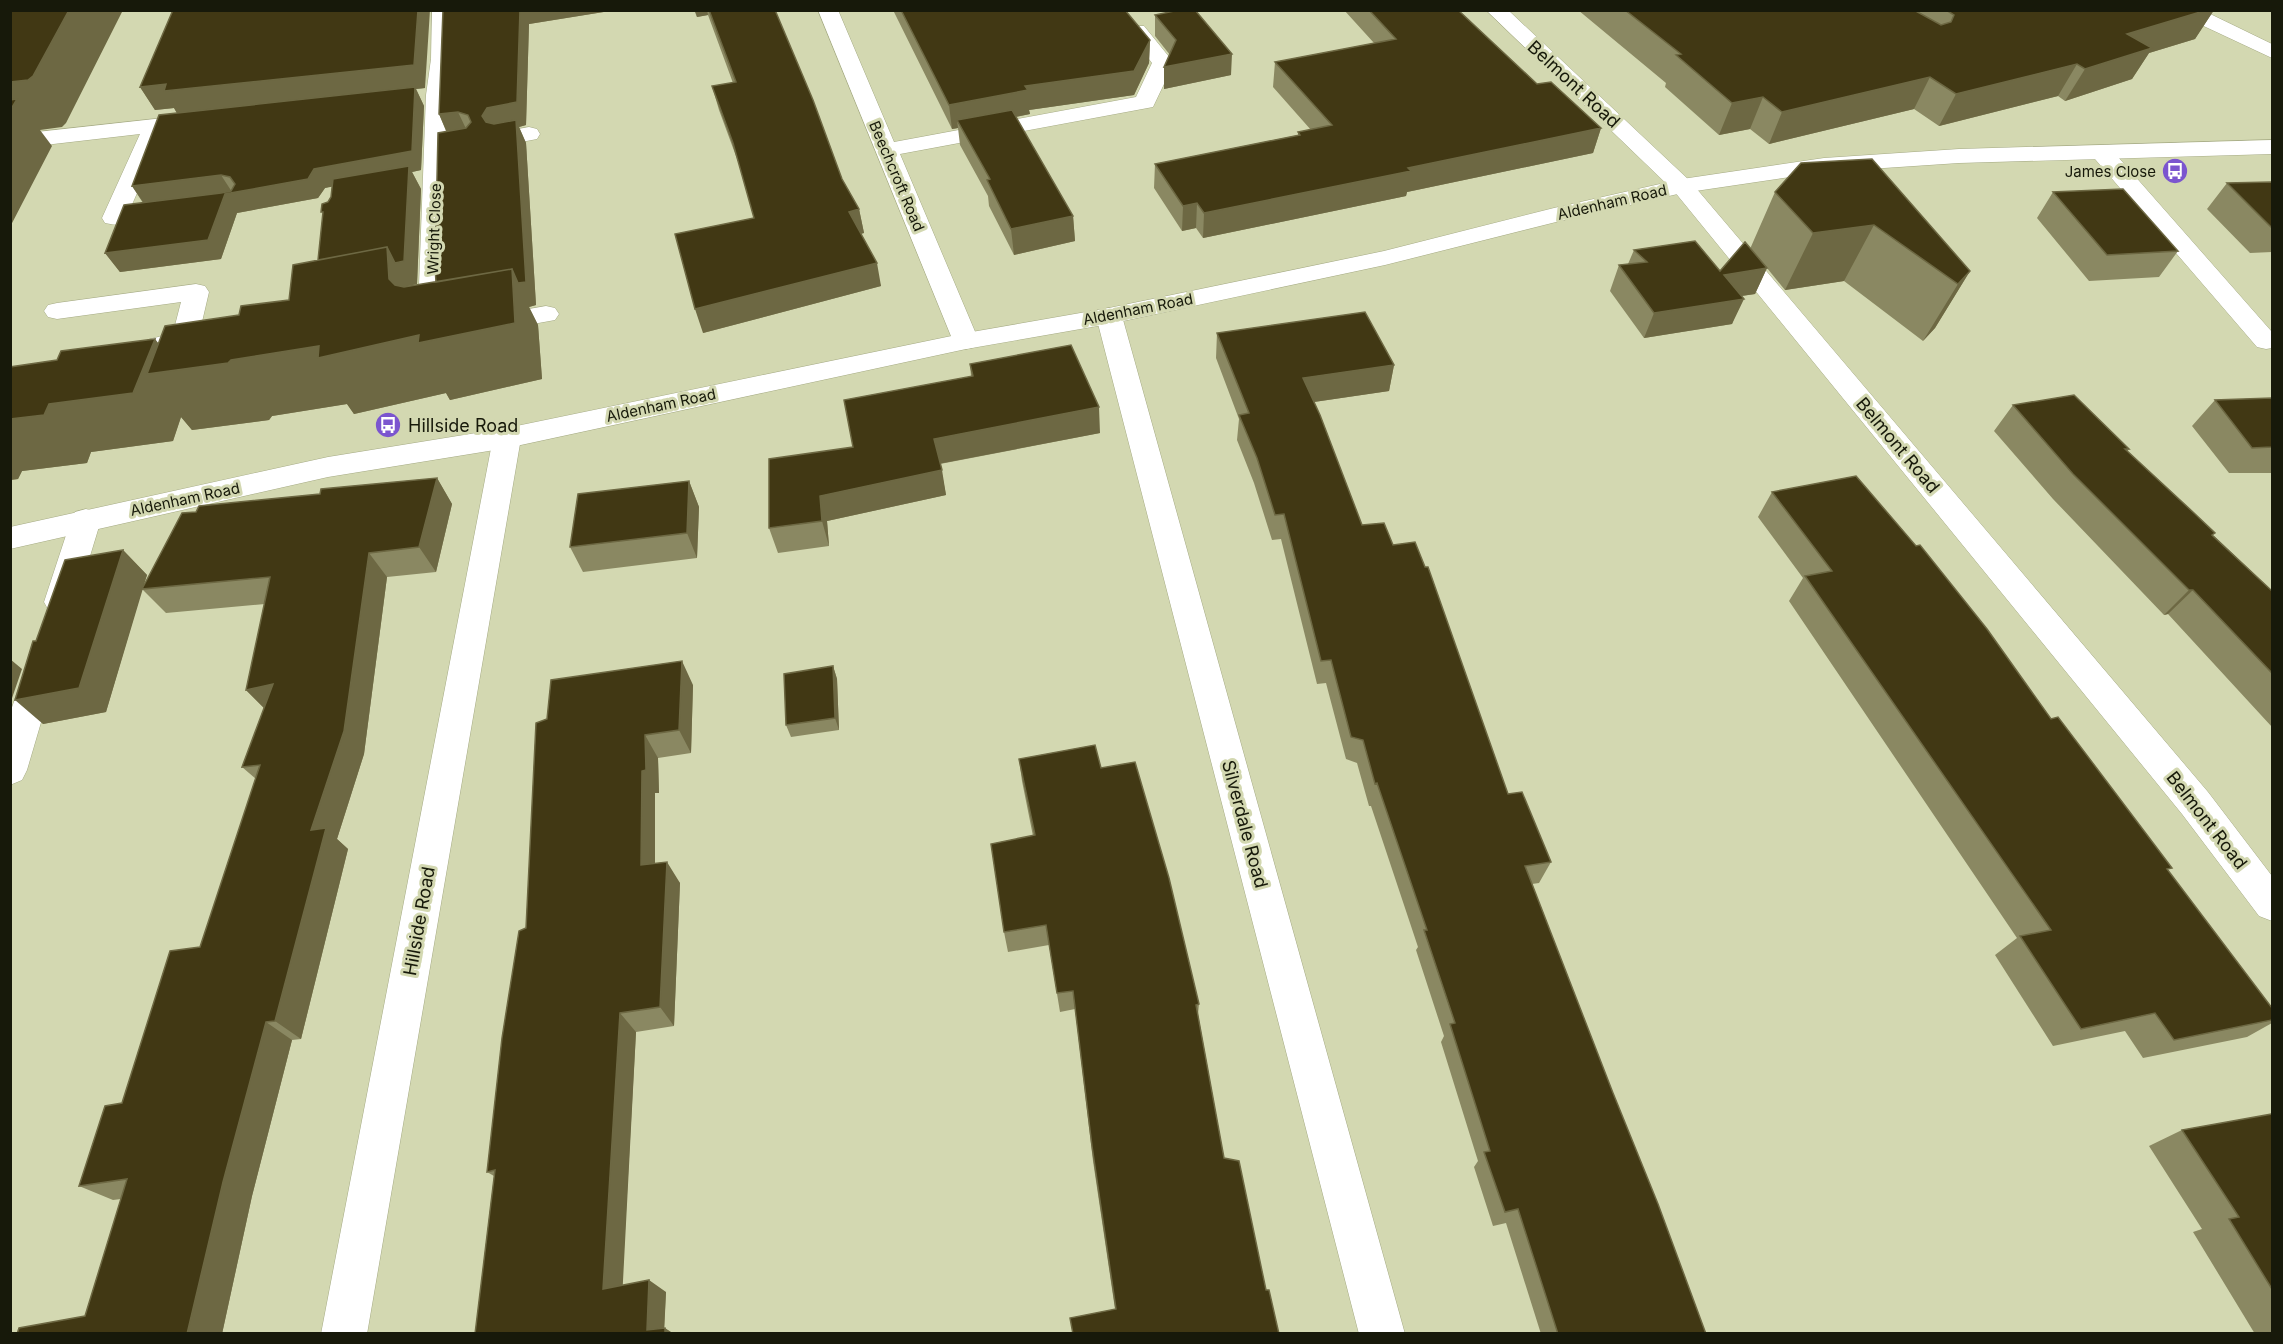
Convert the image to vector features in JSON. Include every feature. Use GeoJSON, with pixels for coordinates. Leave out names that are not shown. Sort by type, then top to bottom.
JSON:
{"type":"FeatureCollection","features":[{"type":"Feature","properties":{"kind":"street","name":"Wright Close"},"geometry":{"type":"LineString","coordinates":[[373,303],[433,302],[424,179],[447,147],[425,96],[441,59],[442,10]]}},
{"type":"Feature","properties":{"kind":"street","name":"Beechcroft Road"},"geometry":{"type":"LineString","coordinates":[[828,10],[966,341]]}},
{"type":"Feature","properties":{"kind":"street","name":"Belmont Road"},"geometry":{"type":"LineString","coordinates":[[1496,10],[1682,186],[2195,803],[2272,904]]}},
{"type":"Feature","properties":{"kind":"street"},"geometry":{"type":"LineString","coordinates":[[2185,10],[2272,52]]}},
{"type":"Feature","properties":{"kind":"street"},"geometry":{"type":"LineString","coordinates":[[886,150],[1145,102],[1163,63],[1137,30]]}},
{"type":"Feature","properties":{"kind":"street"},"geometry":{"type":"LineString","coordinates":[[10,142],[221,119]]}},
{"type":"Feature","properties":{"kind":"street"},"geometry":{"type":"LineString","coordinates":[[155,126],[114,219],[190,208]]}},
{"type":"Feature","properties":{"kind":"street"},"geometry":{"type":"LineString","coordinates":[[505,138],[529,134]]}},
{"type":"Feature","properties":{"kind":"street","name":"Aldenham Road"},"geometry":{"type":"LineString","coordinates":[[10,538],[328,467],[507,438],[966,341],[1108,315],[1384,258],[1554,215],[1682,186],[1824,165],[1959,156],[2103,154],[2272,147]]}},
{"type":"Feature","properties":{"kind":"street"},"geometry":{"type":"LineString","coordinates":[[2103,154],[2266,341]]}},
{"type":"Feature","properties":{"kind":"street"},"geometry":{"type":"LineString","coordinates":[[57,311],[196,292],[197,336],[131,350]]}},
{"type":"Feature","properties":{"kind":"street"},"geometry":{"type":"LineString","coordinates":[[469,328],[546,314]]}},
{"type":"Feature","properties":{"kind":"street","name":"Silverdale Road"},"geometry":{"type":"LineString","coordinates":[[1108,315],[1382,1334]]}},
{"type":"Feature","properties":{"kind":"street","name":"Hillside Road"},"geometry":{"type":"LineString","coordinates":[[344,1334],[507,438]]}},
{"type":"Feature","properties":{"kind":"street"},"geometry":{"type":"LineString","coordinates":[[10,770],[86,520]]}},
{"type":"Feature","properties":{"kind":"building"},"geometry":{"type":"Polygon","coordinates":[[[10,10],[69,10],[33,76],[28,80],[10,82],[10,10]]]}},
{"type":"Feature","properties":{"kind":"building"},"geometry":{"type":"Polygon","coordinates":[[[173,10],[418,10],[414,65],[164,91],[166,84],[140,87],[173,10]]]}},
{"type":"Feature","properties":{"kind":"building"},"geometry":{"type":"Polygon","coordinates":[[[443,10],[520,10],[517,102],[487,108],[482,116],[486,122],[494,124],[516,120],[526,282],[518,283],[512,269],[436,282],[438,133],[466,128],[471,122],[468,115],[458,112],[439,114],[443,10]]]}},
{"type":"Feature","properties":{"kind":"building"},"geometry":{"type":"Polygon","coordinates":[[[709,10],[775,10],[813,100],[842,179],[859,209],[849,212],[877,263],[695,309],[675,234],[754,218],[733,143],[712,86],[736,82],[709,10]]]}},
{"type":"Feature","properties":{"kind":"building"},"geometry":{"type":"Polygon","coordinates":[[[901,10],[1125,10],[1150,40],[1134,71],[1025,86],[1028,90],[949,105],[901,10]]]}},
{"type":"Feature","properties":{"kind":"building"},"geometry":{"type":"Polygon","coordinates":[[[1179,10],[1195,10],[1232,54],[1164,67],[1176,40],[1155,15],[1179,10]]]}},
{"type":"Feature","properties":{"kind":"building"},"geometry":{"type":"Polygon","coordinates":[[[1369,10],[1458,10],[1537,84],[1551,82],[1601,128],[1408,168],[1411,171],[1204,213],[1197,203],[1183,206],[1155,164],[1300,135],[1298,132],[1332,125],[1275,62],[1396,39],[1369,10]]]}},
{"type":"Feature","properties":{"kind":"building"},"geometry":{"type":"Polygon","coordinates":[[[1625,10],[1914,10],[1941,25],[1951,22],[1954,15],[1946,10],[2207,10],[2127,34],[2152,48],[2085,69],[2077,64],[1956,94],[1930,77],[1782,112],[1763,97],[1732,103],[1676,55],[1681,54],[1625,10]]]}},
{"type":"Feature","properties":{"kind":"building"},"geometry":{"type":"Polygon","coordinates":[[[415,87],[412,151],[314,169],[308,179],[225,194],[208,240],[105,253],[124,205],[221,193],[231,191],[235,184],[230,177],[221,175],[132,186],[159,115],[415,87]]]}},
{"type":"Feature","properties":{"kind":"building"},"geometry":{"type":"Polygon","coordinates":[[[17,99],[10,111],[10,100],[17,99]]]}},
{"type":"Feature","properties":{"kind":"building"},"geometry":{"type":"Polygon","coordinates":[[[1012,110],[1073,216],[1011,229],[987,180],[990,179],[957,120],[1012,110]]]}},
{"type":"Feature","properties":{"kind":"building"},"geometry":{"type":"Polygon","coordinates":[[[1872,159],[1970,271],[1958,284],[1874,225],[1813,233],[1775,192],[1801,163],[1872,159]]]}},
{"type":"Feature","properties":{"kind":"building"},"geometry":{"type":"Polygon","coordinates":[[[409,166],[404,261],[395,263],[387,247],[318,260],[322,204],[328,202],[331,197],[333,179],[409,166]]]}},
{"type":"Feature","properties":{"kind":"building"},"geometry":{"type":"Polygon","coordinates":[[[2272,182],[2272,227],[2227,183],[2272,182]]]}},
{"type":"Feature","properties":{"kind":"building"},"geometry":{"type":"Polygon","coordinates":[[[2123,189],[2178,251],[2107,255],[2053,192],[2123,189]]]}},
{"type":"Feature","properties":{"kind":"building"},"geometry":{"type":"Polygon","coordinates":[[[1695,241],[1720,271],[1745,242],[1767,268],[1724,275],[1744,299],[1654,313],[1619,265],[1647,262],[1634,250],[1695,241]]]}},
{"type":"Feature","properties":{"kind":"building"},"geometry":{"type":"Polygon","coordinates":[[[387,247],[389,279],[395,285],[404,287],[512,269],[515,323],[418,343],[419,335],[318,358],[319,346],[231,360],[228,363],[147,374],[165,326],[239,315],[241,306],[289,300],[293,265],[387,247]]]}},
{"type":"Feature","properties":{"kind":"building"},"geometry":{"type":"Polygon","coordinates":[[[1365,312],[1394,365],[1303,378],[1320,415],[1362,525],[1384,523],[1393,545],[1415,542],[1425,567],[1428,567],[1508,794],[1522,792],[1551,862],[1525,866],[1658,1204],[1706,1334],[1558,1334],[1518,1209],[1505,1212],[1484,1152],[1490,1151],[1450,1024],[1455,1023],[1424,930],[1427,930],[1377,783],[1375,784],[1363,740],[1351,737],[1331,660],[1321,661],[1284,514],[1275,515],[1257,458],[1239,415],[1249,413],[1217,333],[1365,312]]]}},
{"type":"Feature","properties":{"kind":"building"},"geometry":{"type":"Polygon","coordinates":[[[155,339],[133,393],[49,404],[44,415],[10,419],[10,367],[57,360],[61,351],[155,339]]]}},
{"type":"Feature","properties":{"kind":"building"},"geometry":{"type":"Polygon","coordinates":[[[1071,345],[1099,407],[934,439],[942,470],[820,496],[822,521],[769,528],[769,459],[853,447],[844,400],[973,376],[970,364],[1071,345]]]}},
{"type":"Feature","properties":{"kind":"building"},"geometry":{"type":"Polygon","coordinates":[[[2074,395],[2129,449],[2125,449],[2215,533],[2212,535],[2272,591],[2272,673],[2193,590],[2189,590],[2073,474],[2013,405],[2074,395]]]}},
{"type":"Feature","properties":{"kind":"building"},"geometry":{"type":"Polygon","coordinates":[[[2272,398],[2272,447],[2252,448],[2215,400],[2272,398]]]}},
{"type":"Feature","properties":{"kind":"building"},"geometry":{"type":"Polygon","coordinates":[[[1856,476],[1916,546],[1920,545],[1987,629],[2051,719],[2058,717],[2172,868],[2167,869],[2272,1008],[2272,1020],[2174,1040],[2155,1013],[2081,1029],[2020,936],[2051,930],[1805,576],[1832,571],[1772,492],[1856,476]]]}},
{"type":"Feature","properties":{"kind":"building"},"geometry":{"type":"Polygon","coordinates":[[[437,478],[419,547],[369,553],[344,731],[311,830],[326,828],[275,1021],[266,1022],[223,1182],[187,1334],[17,1334],[19,1328],[85,1316],[127,1179],[79,1186],[105,1106],[122,1103],[170,951],[200,947],[260,765],[242,767],[273,684],[246,690],[270,577],[142,589],[182,513],[196,512],[199,506],[320,494],[321,489],[437,478]]]}},
{"type":"Feature","properties":{"kind":"building"},"geometry":{"type":"Polygon","coordinates":[[[689,481],[687,533],[570,547],[578,494],[689,481]]]}},
{"type":"Feature","properties":{"kind":"building"},"geometry":{"type":"Polygon","coordinates":[[[123,550],[79,688],[15,700],[33,641],[36,641],[65,560],[123,550]]]}},
{"type":"Feature","properties":{"kind":"building"},"geometry":{"type":"Polygon","coordinates":[[[682,661],[679,730],[645,735],[646,770],[642,771],[641,865],[667,862],[660,1007],[620,1013],[603,1289],[649,1280],[647,1330],[665,1328],[665,1334],[475,1334],[495,1170],[487,1172],[502,1038],[519,931],[526,928],[536,723],[547,719],[551,680],[682,661]]]}},
{"type":"Feature","properties":{"kind":"building"},"geometry":{"type":"Polygon","coordinates":[[[833,666],[835,718],[786,725],[784,674],[833,666]]]}},
{"type":"Feature","properties":{"kind":"building"},"geometry":{"type":"Polygon","coordinates":[[[1095,745],[1101,768],[1135,762],[1169,878],[1199,1004],[1196,1005],[1224,1158],[1239,1161],[1266,1290],[1269,1290],[1279,1334],[1073,1334],[1070,1318],[1116,1309],[1092,1146],[1073,991],[1057,993],[1046,925],[1004,932],[991,844],[1035,835],[1019,759],[1095,745]]]}},
{"type":"Feature","properties":{"kind":"building"},"geometry":{"type":"Polygon","coordinates":[[[2272,1114],[2272,1289],[2229,1219],[2239,1217],[2182,1130],[2272,1114]]]}},
{"type":"Feature","properties":{"kind":"place","name":"James Close"},"geometry":{"type":"Point","coordinates":[2175,171]}},
{"type":"Feature","properties":{"kind":"place","name":"Hillside Road"},"geometry":{"type":"Point","coordinates":[388,425]}}]}
